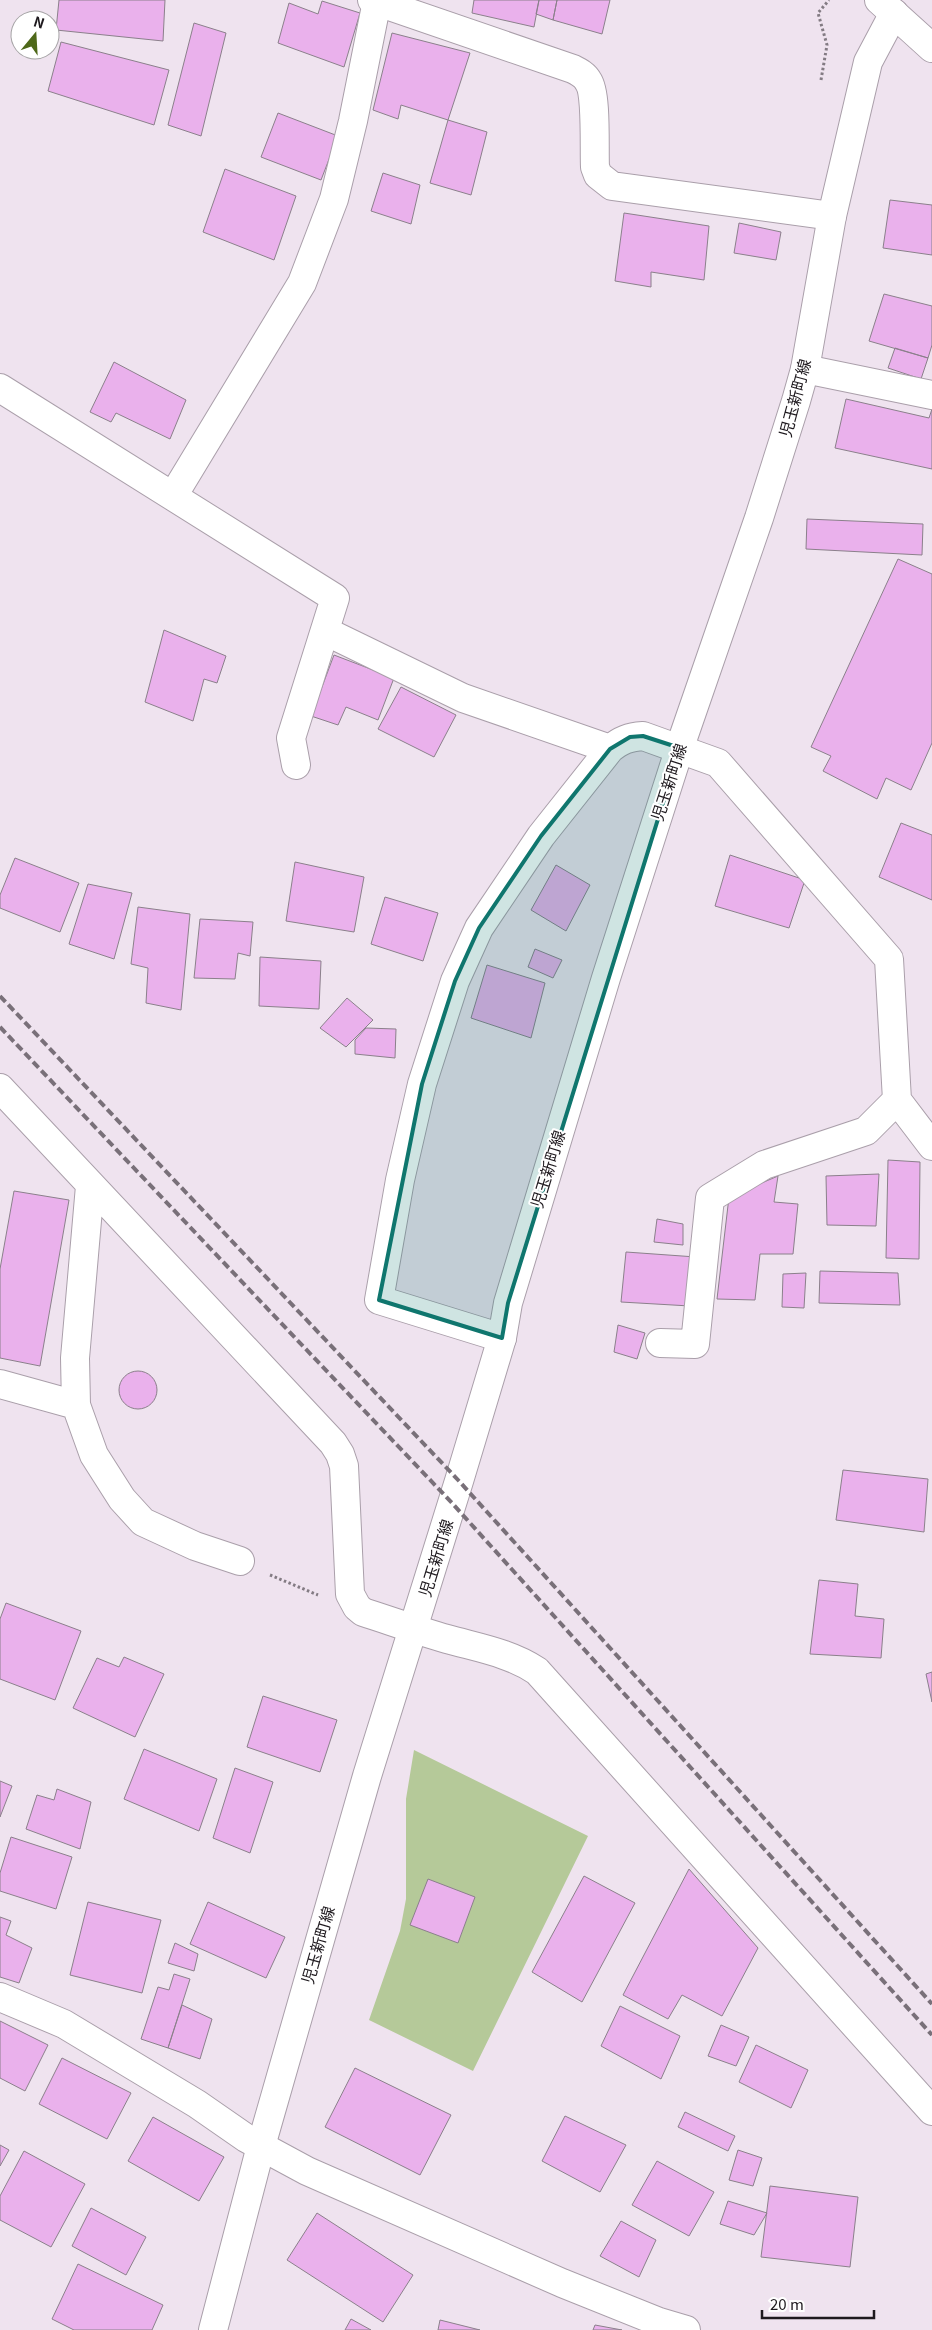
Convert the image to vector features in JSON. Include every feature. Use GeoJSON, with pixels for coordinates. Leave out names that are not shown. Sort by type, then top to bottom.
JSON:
{"type":"FeatureCollection","features":[{"type":"Feature","properties":{"kind":"main road"},"geometry":{"type":"LineString","coordinates":[[172,496],[302,283],[334,199],[352,122],[374,1],[573,68],[582,74],[589,81],[593,95],[595,167],[598,175],[612,186],[832,216]]}},
{"type":"Feature","properties":{"kind":"main road"},"geometry":{"type":"LineString","coordinates":[[886,7],[932,48]]}},
{"type":"Feature","properties":{"kind":"main road","name":"児玉新町線"},"geometry":{"type":"LineString","coordinates":[[213,2330],[261,2146],[367,1776],[502,1338],[508,1303],[594,1016],[680,748],[759,518],[805,369],[832,216],[868,62],[886,7]]}},
{"type":"Feature","properties":{"kind":"main road"},"geometry":{"type":"LineString","coordinates":[[805,369],[932,395]]}},
{"type":"Feature","properties":{"kind":"main road"},"geometry":{"type":"LineString","coordinates":[[0,388],[336,598],[291,738],[296,765]]}},
{"type":"Feature","properties":{"kind":"main road"},"geometry":{"type":"LineString","coordinates":[[325,631],[463,698],[610,749]]}},
{"type":"Feature","properties":{"kind":"main road"},"geometry":{"type":"LineString","coordinates":[[502,1338],[378,1300],[400,1180],[422,1084],[455,981],[479,928],[541,836],[610,749],[630,737],[643,736],[718,763],[888,958],[897,1100],[932,1146]]}},
{"type":"Feature","properties":{"kind":"main road"},"geometry":{"type":"LineString","coordinates":[[0,1088],[333,1444],[340,1454],[344,1466],[350,1594],[357,1607],[363,1612],[505,1654],[520,1660],[538,1671],[932,2111]]}},
{"type":"Feature","properties":{"kind":"main road"},"geometry":{"type":"LineString","coordinates":[[660,1343],[695,1344],[710,1198],[764,1165],[866,1131],[897,1100]]}},
{"type":"Feature","properties":{"kind":"main road"},"geometry":{"type":"LineString","coordinates":[[90,1186],[75,1358],[76,1405],[94,1455],[122,1499],[143,1522],[195,1546],[240,1561]]}},
{"type":"Feature","properties":{"kind":"main road"},"geometry":{"type":"LineString","coordinates":[[0,1384],[76,1405]]}},
{"type":"Feature","properties":{"kind":"main road"},"geometry":{"type":"LineString","coordinates":[[0,1996],[64,2024],[197,2104],[246,2138],[308,2171],[562,2283],[659,2322],[686,2330]]}},
{"type":"Feature","properties":{"kind":"path"},"geometry":{"type":"LineString","coordinates":[[820,80],[826,45],[818,13],[829,0]]}},
{"type":"Feature","properties":{"kind":"path"},"geometry":{"type":"LineString","coordinates":[[240,1561],[294,1586],[363,1612]]}},
{"type":"Feature","properties":{"kind":"highlighted area"},"geometry":{"type":"Polygon","coordinates":[[[643,736],[680,748],[508,1303],[502,1338],[379,1300],[422,1084],[455,981],[479,928],[541,836],[610,749],[630,737],[643,736]]]}},
{"type":"Feature","properties":{"kind":"green space"},"geometry":{"type":"Polygon","coordinates":[[[414,1750],[588,1836],[473,2071],[369,2020],[400,1931],[406,1899],[406,1799],[414,1750]]]}},
{"type":"Feature","properties":{"kind":"building"},"geometry":{"type":"Polygon","coordinates":[[[59,0],[165,0],[163,41],[60,30],[60,10],[58,10],[59,0]]]}},
{"type":"Feature","properties":{"kind":"building"},"geometry":{"type":"Polygon","coordinates":[[[474,0],[539,0],[534,27],[472,13],[474,0]]]}},
{"type":"Feature","properties":{"kind":"building"},"geometry":{"type":"Polygon","coordinates":[[[539,0],[557,0],[553,20],[536,14],[539,0]]]}},
{"type":"Feature","properties":{"kind":"building"},"geometry":{"type":"Polygon","coordinates":[[[557,0],[610,0],[602,34],[553,20],[557,0]]]}},
{"type":"Feature","properties":{"kind":"building"},"geometry":{"type":"Polygon","coordinates":[[[322,1],[360,13],[344,67],[278,43],[289,3],[318,14],[322,1]]]}},
{"type":"Feature","properties":{"kind":"building"},"geometry":{"type":"Polygon","coordinates":[[[194,23],[226,33],[201,136],[168,125],[194,23]]]}},
{"type":"Feature","properties":{"kind":"building"},"geometry":{"type":"Polygon","coordinates":[[[392,33],[470,53],[448,120],[401,105],[398,119],[373,110],[392,33]]]}},
{"type":"Feature","properties":{"kind":"building"},"geometry":{"type":"Polygon","coordinates":[[[61,42],[169,70],[154,125],[48,91],[56,60],[60,60],[61,42]]]}},
{"type":"Feature","properties":{"kind":"building"},"geometry":{"type":"Polygon","coordinates":[[[278,113],[338,136],[321,180],[261,157],[278,113]]]}},
{"type":"Feature","properties":{"kind":"building"},"geometry":{"type":"Polygon","coordinates":[[[448,120],[487,132],[471,195],[430,183],[448,120]]]}},
{"type":"Feature","properties":{"kind":"building"},"geometry":{"type":"Polygon","coordinates":[[[225,169],[296,196],[274,260],[203,232],[225,169]]]}},
{"type":"Feature","properties":{"kind":"building"},"geometry":{"type":"Polygon","coordinates":[[[383,173],[420,185],[411,224],[371,211],[383,173]]]}},
{"type":"Feature","properties":{"kind":"building"},"geometry":{"type":"Polygon","coordinates":[[[890,200],[932,205],[932,255],[883,248],[890,200]]]}},
{"type":"Feature","properties":{"kind":"building"},"geometry":{"type":"Polygon","coordinates":[[[624,213],[709,226],[704,280],[651,272],[651,287],[615,281],[624,213]]]}},
{"type":"Feature","properties":{"kind":"building"},"geometry":{"type":"Polygon","coordinates":[[[739,223],[781,232],[776,260],[734,253],[739,223]]]}},
{"type":"Feature","properties":{"kind":"building"},"geometry":{"type":"Polygon","coordinates":[[[884,294],[932,306],[932,345],[928,358],[869,341],[884,294]]]}},
{"type":"Feature","properties":{"kind":"building"},"geometry":{"type":"Polygon","coordinates":[[[895,348],[928,358],[921,379],[888,368],[895,348]]]}},
{"type":"Feature","properties":{"kind":"building"},"geometry":{"type":"Polygon","coordinates":[[[114,362],[186,400],[170,439],[116,413],[111,422],[90,412],[114,362]]]}},
{"type":"Feature","properties":{"kind":"building"},"geometry":{"type":"Polygon","coordinates":[[[846,399],[929,418],[932,409],[932,469],[835,448],[846,399]]]}},
{"type":"Feature","properties":{"kind":"building"},"geometry":{"type":"Polygon","coordinates":[[[807,519],[923,524],[922,555],[806,549],[807,519]]]}},
{"type":"Feature","properties":{"kind":"building"},"geometry":{"type":"Polygon","coordinates":[[[898,559],[932,574],[932,743],[911,790],[886,778],[877,799],[823,771],[831,756],[811,747],[898,559]]]}},
{"type":"Feature","properties":{"kind":"building"},"geometry":{"type":"Polygon","coordinates":[[[164,630],[226,656],[217,683],[204,679],[193,721],[145,702],[164,630]]]}},
{"type":"Feature","properties":{"kind":"building"},"geometry":{"type":"Polygon","coordinates":[[[334,655],[394,678],[378,720],[346,707],[338,725],[311,716],[334,655]]]}},
{"type":"Feature","properties":{"kind":"building"},"geometry":{"type":"Polygon","coordinates":[[[401,687],[456,715],[434,757],[378,729],[401,687]]]}},
{"type":"Feature","properties":{"kind":"building"},"geometry":{"type":"Polygon","coordinates":[[[901,823],[932,835],[932,900],[879,877],[901,823]]]}},
{"type":"Feature","properties":{"kind":"building"},"geometry":{"type":"Polygon","coordinates":[[[730,855],[805,880],[789,928],[715,906],[730,855]]]}},
{"type":"Feature","properties":{"kind":"building"},"geometry":{"type":"Polygon","coordinates":[[[15,858],[79,883],[60,932],[0,908],[0,895],[15,858]]]}},
{"type":"Feature","properties":{"kind":"building"},"geometry":{"type":"Polygon","coordinates":[[[295,862],[364,877],[354,932],[286,921],[295,862]]]}},
{"type":"Feature","properties":{"kind":"building"},"geometry":{"type":"Polygon","coordinates":[[[556,865],[590,885],[566,931],[531,910],[556,865]]]}},
{"type":"Feature","properties":{"kind":"building"},"geometry":{"type":"Polygon","coordinates":[[[88,884],[132,893],[114,959],[69,944],[88,884]]]}},
{"type":"Feature","properties":{"kind":"building"},"geometry":{"type":"Polygon","coordinates":[[[385,897],[438,913],[423,961],[371,944],[385,897]]]}},
{"type":"Feature","properties":{"kind":"building"},"geometry":{"type":"Polygon","coordinates":[[[138,907],[190,914],[181,1010],[146,1003],[148,968],[131,964],[138,907]]]}},
{"type":"Feature","properties":{"kind":"building"},"geometry":{"type":"Polygon","coordinates":[[[200,919],[253,922],[250,956],[238,953],[235,979],[194,978],[200,919]]]}},
{"type":"Feature","properties":{"kind":"building"},"geometry":{"type":"Polygon","coordinates":[[[535,949],[562,960],[553,978],[528,967],[535,949]]]}},
{"type":"Feature","properties":{"kind":"building"},"geometry":{"type":"Polygon","coordinates":[[[260,957],[321,961],[319,1009],[259,1006],[260,957]]]}},
{"type":"Feature","properties":{"kind":"building"},"geometry":{"type":"Polygon","coordinates":[[[487,965],[545,983],[531,1038],[471,1018],[487,965]]]}},
{"type":"Feature","properties":{"kind":"building"},"geometry":{"type":"Polygon","coordinates":[[[347,998],[373,1020],[346,1047],[320,1028],[347,998]]]}},
{"type":"Feature","properties":{"kind":"building"},"geometry":{"type":"Polygon","coordinates":[[[366,1028],[396,1029],[395,1058],[355,1054],[355,1040],[366,1028]]]}},
{"type":"Feature","properties":{"kind":"building"},"geometry":{"type":"Polygon","coordinates":[[[888,1160],[920,1162],[919,1259],[886,1258],[888,1160]]]}},
{"type":"Feature","properties":{"kind":"building"},"geometry":{"type":"Polygon","coordinates":[[[879,1174],[876,1226],[827,1225],[826,1176],[879,1174]]]}},
{"type":"Feature","properties":{"kind":"building"},"geometry":{"type":"Polygon","coordinates":[[[778,1176],[774,1202],[798,1204],[793,1254],[760,1254],[755,1300],[717,1299],[729,1197],[778,1176]]]}},
{"type":"Feature","properties":{"kind":"building"},"geometry":{"type":"Polygon","coordinates":[[[14,1191],[69,1200],[40,1366],[0,1358],[0,1269],[14,1191]]]}},
{"type":"Feature","properties":{"kind":"building"},"geometry":{"type":"Polygon","coordinates":[[[657,1219],[683,1224],[683,1245],[654,1242],[657,1219]]]}},
{"type":"Feature","properties":{"kind":"building"},"geometry":{"type":"Polygon","coordinates":[[[626,1252],[696,1257],[690,1306],[621,1302],[626,1252]]]}},
{"type":"Feature","properties":{"kind":"building"},"geometry":{"type":"Polygon","coordinates":[[[820,1271],[898,1273],[900,1305],[819,1303],[820,1271]]]}},
{"type":"Feature","properties":{"kind":"building"},"geometry":{"type":"Polygon","coordinates":[[[806,1273],[804,1308],[782,1307],[783,1274],[806,1273]]]}},
{"type":"Feature","properties":{"kind":"building"},"geometry":{"type":"Polygon","coordinates":[[[618,1325],[645,1333],[637,1359],[614,1352],[618,1325]]]}},
{"type":"Feature","properties":{"kind":"building"},"geometry":{"type":"Polygon","coordinates":[[[138,1371],[152,1376],[157,1390],[152,1404],[138,1409],[124,1404],[119,1390],[124,1376],[138,1371]]]}},
{"type":"Feature","properties":{"kind":"building"},"geometry":{"type":"Polygon","coordinates":[[[843,1470],[928,1479],[924,1532],[836,1520],[843,1470]]]}},
{"type":"Feature","properties":{"kind":"building"},"geometry":{"type":"Polygon","coordinates":[[[819,1580],[858,1584],[855,1616],[884,1619],[881,1658],[810,1654],[819,1580]]]}},
{"type":"Feature","properties":{"kind":"building"},"geometry":{"type":"Polygon","coordinates":[[[6,1603],[81,1631],[55,1700],[0,1679],[0,1619],[6,1603]]]}},
{"type":"Feature","properties":{"kind":"building"},"geometry":{"type":"Polygon","coordinates":[[[124,1657],[164,1674],[135,1737],[73,1708],[97,1658],[119,1667],[124,1657]]]}},
{"type":"Feature","properties":{"kind":"building"},"geometry":{"type":"Polygon","coordinates":[[[932,1672],[932,1702],[926,1674],[932,1672]]]}},
{"type":"Feature","properties":{"kind":"building"},"geometry":{"type":"Polygon","coordinates":[[[263,1696],[337,1720],[320,1772],[247,1747],[263,1696]]]}},
{"type":"Feature","properties":{"kind":"building"},"geometry":{"type":"Polygon","coordinates":[[[144,1749],[217,1779],[199,1831],[124,1799],[144,1749]]]}},
{"type":"Feature","properties":{"kind":"building"},"geometry":{"type":"Polygon","coordinates":[[[235,1768],[273,1782],[250,1853],[213,1838],[235,1768]]]}},
{"type":"Feature","properties":{"kind":"building"},"geometry":{"type":"Polygon","coordinates":[[[0,1781],[12,1786],[0,1817],[0,1781]]]}},
{"type":"Feature","properties":{"kind":"building"},"geometry":{"type":"Polygon","coordinates":[[[57,1789],[91,1802],[80,1849],[26,1829],[37,1795],[54,1800],[57,1789]]]}},
{"type":"Feature","properties":{"kind":"building"},"geometry":{"type":"Polygon","coordinates":[[[11,1837],[72,1857],[56,1909],[0,1891],[0,1873],[11,1837]]]}},
{"type":"Feature","properties":{"kind":"building"},"geometry":{"type":"Polygon","coordinates":[[[689,1869],[758,1948],[722,2016],[682,1995],[668,2019],[623,1995],[689,1869]]]}},
{"type":"Feature","properties":{"kind":"building"},"geometry":{"type":"Polygon","coordinates":[[[584,1876],[635,1903],[582,2002],[532,1972],[584,1876]]]}},
{"type":"Feature","properties":{"kind":"building"},"geometry":{"type":"Polygon","coordinates":[[[428,1879],[475,1897],[458,1943],[410,1925],[428,1879]]]}},
{"type":"Feature","properties":{"kind":"building"},"geometry":{"type":"Polygon","coordinates":[[[88,1902],[161,1920],[142,1993],[70,1975],[88,1902]]]}},
{"type":"Feature","properties":{"kind":"building"},"geometry":{"type":"Polygon","coordinates":[[[208,1902],[285,1937],[266,1978],[190,1944],[208,1902]]]}},
{"type":"Feature","properties":{"kind":"building"},"geometry":{"type":"Polygon","coordinates":[[[0,1917],[11,1921],[6,1935],[32,1948],[19,1983],[0,1977],[0,1917]]]}},
{"type":"Feature","properties":{"kind":"building"},"geometry":{"type":"Polygon","coordinates":[[[175,1943],[198,1954],[194,1971],[168,1963],[175,1943]]]}},
{"type":"Feature","properties":{"kind":"building"},"geometry":{"type":"Polygon","coordinates":[[[174,1974],[190,1979],[168,2048],[141,2039],[158,1987],[169,1990],[174,1974]]]}},
{"type":"Feature","properties":{"kind":"building"},"geometry":{"type":"Polygon","coordinates":[[[182,2005],[212,2019],[200,2059],[168,2048],[182,2005]]]}},
{"type":"Feature","properties":{"kind":"building"},"geometry":{"type":"Polygon","coordinates":[[[620,2006],[680,2036],[661,2079],[601,2046],[620,2006]]]}},
{"type":"Feature","properties":{"kind":"building"},"geometry":{"type":"Polygon","coordinates":[[[0,2021],[48,2045],[25,2091],[0,2078],[0,2021]]]}},
{"type":"Feature","properties":{"kind":"building"},"geometry":{"type":"Polygon","coordinates":[[[721,2025],[749,2037],[736,2066],[708,2056],[721,2025]]]}},
{"type":"Feature","properties":{"kind":"building"},"geometry":{"type":"Polygon","coordinates":[[[756,2045],[808,2070],[791,2108],[739,2082],[756,2045]]]}},
{"type":"Feature","properties":{"kind":"building"},"geometry":{"type":"Polygon","coordinates":[[[62,2058],[131,2093],[107,2139],[39,2104],[62,2058]]]}},
{"type":"Feature","properties":{"kind":"building"},"geometry":{"type":"Polygon","coordinates":[[[355,2068],[451,2115],[420,2175],[325,2127],[355,2068]]]}},
{"type":"Feature","properties":{"kind":"building"},"geometry":{"type":"Polygon","coordinates":[[[685,2112],[735,2136],[728,2151],[678,2127],[685,2112]]]}},
{"type":"Feature","properties":{"kind":"building"},"geometry":{"type":"Polygon","coordinates":[[[565,2116],[626,2145],[600,2192],[542,2161],[565,2116]]]}},
{"type":"Feature","properties":{"kind":"building"},"geometry":{"type":"Polygon","coordinates":[[[153,2117],[224,2157],[199,2201],[128,2161],[153,2117]]]}},
{"type":"Feature","properties":{"kind":"building"},"geometry":{"type":"Polygon","coordinates":[[[0,2145],[9,2150],[0,2166],[0,2145]]]}},
{"type":"Feature","properties":{"kind":"building"},"geometry":{"type":"Polygon","coordinates":[[[738,2150],[762,2158],[753,2186],[729,2180],[738,2150]]]}},
{"type":"Feature","properties":{"kind":"building"},"geometry":{"type":"Polygon","coordinates":[[[24,2151],[85,2184],[51,2247],[0,2220],[0,2196],[24,2151]]]}},
{"type":"Feature","properties":{"kind":"building"},"geometry":{"type":"Polygon","coordinates":[[[657,2161],[714,2192],[689,2236],[632,2205],[657,2161]]]}},
{"type":"Feature","properties":{"kind":"building"},"geometry":{"type":"Polygon","coordinates":[[[770,2186],[858,2197],[850,2267],[761,2257],[770,2186]]]}},
{"type":"Feature","properties":{"kind":"building"},"geometry":{"type":"Polygon","coordinates":[[[728,2201],[767,2213],[754,2235],[720,2224],[728,2201]]]}},
{"type":"Feature","properties":{"kind":"building"},"geometry":{"type":"Polygon","coordinates":[[[91,2208],[146,2237],[126,2275],[72,2246],[91,2208]]]}},
{"type":"Feature","properties":{"kind":"building"},"geometry":{"type":"Polygon","coordinates":[[[317,2213],[413,2275],[383,2322],[287,2260],[317,2213]]]}},
{"type":"Feature","properties":{"kind":"building"},"geometry":{"type":"Polygon","coordinates":[[[621,2221],[656,2240],[639,2277],[600,2256],[621,2221]]]}},
{"type":"Feature","properties":{"kind":"building"},"geometry":{"type":"Polygon","coordinates":[[[78,2264],[163,2305],[152,2330],[74,2330],[52,2319],[78,2264]]]}},
{"type":"Feature","properties":{"kind":"building"},"geometry":{"type":"Polygon","coordinates":[[[351,2319],[371,2330],[345,2330],[351,2319]]]}},
{"type":"Feature","properties":{"kind":"building"},"geometry":{"type":"Polygon","coordinates":[[[440,2320],[480,2330],[438,2330],[440,2320]]]}},
{"type":"Feature","properties":{"kind":"building"},"geometry":{"type":"Polygon","coordinates":[[[595,2325],[622,2330],[593,2330],[595,2325]]]}},
{"type":"Feature","properties":{"kind":"railway"},"geometry":{"type":"LineString","coordinates":[[0,996],[459,1481],[932,2004]]}},
{"type":"Feature","properties":{"kind":"railway"},"geometry":{"type":"LineString","coordinates":[[0,1027],[452,1503],[932,2035]]}}]}
